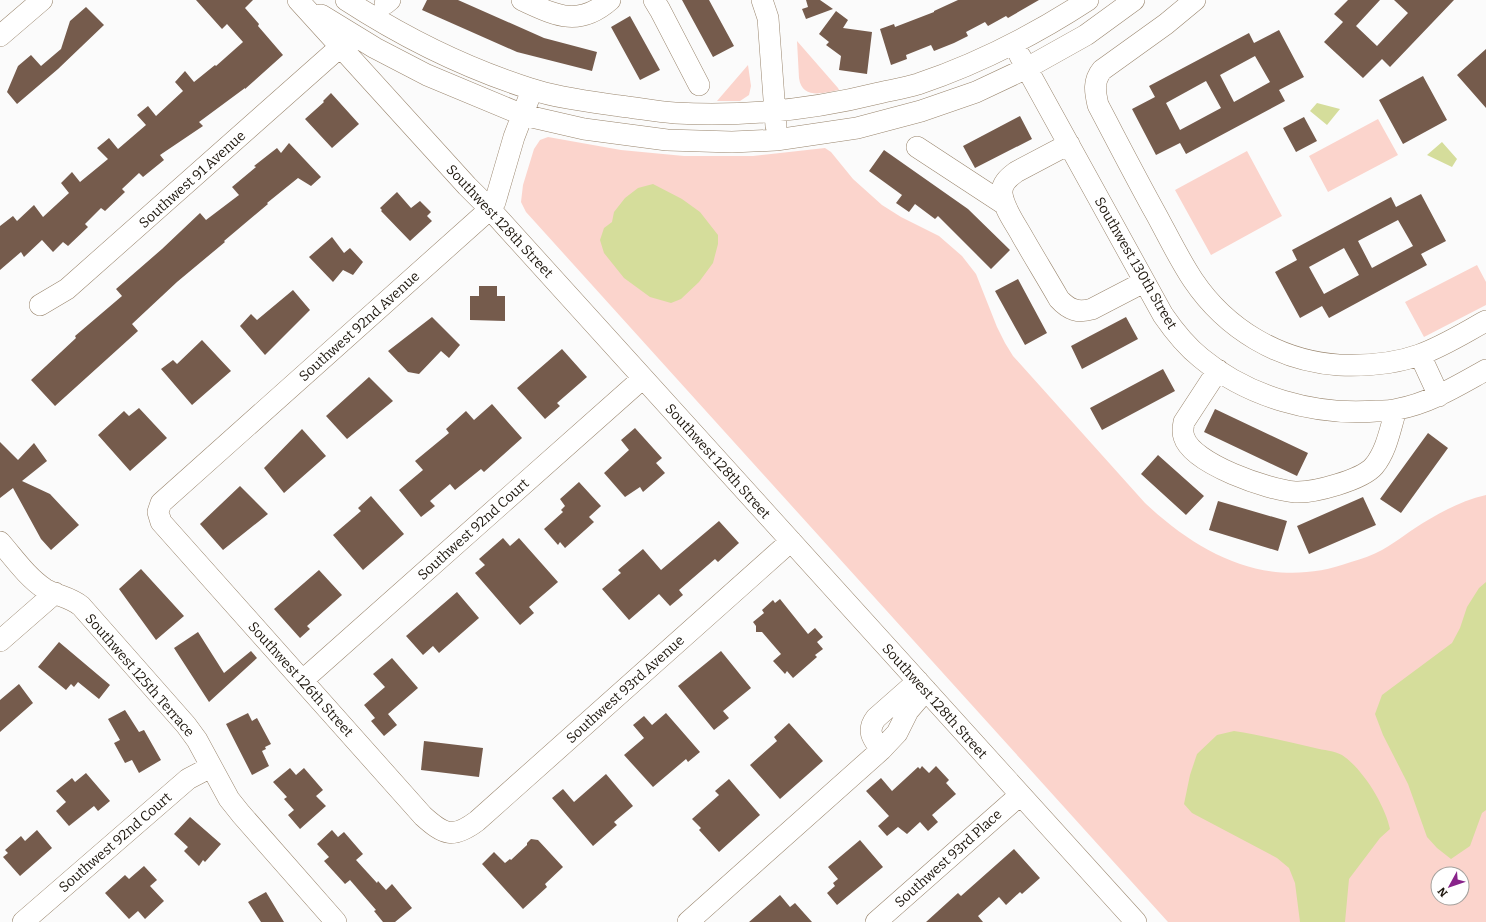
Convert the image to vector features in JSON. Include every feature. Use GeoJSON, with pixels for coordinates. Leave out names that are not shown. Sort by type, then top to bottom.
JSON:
{"type":"FeatureCollection","features":[{"type":"Feature","properties":{"kind":"street"},"geometry":{"type":"LineString","coordinates":[[0,36],[42,0]]}},
{"type":"Feature","properties":{"kind":"street","name":"Southwest 128th Street"},"geometry":{"type":"LineString","coordinates":[[298,0],[462,181],[490,209],[1136,922]]}},
{"type":"Feature","properties":{"kind":"street","name":"Southwest 128th Street"},"geometry":{"type":"LineString","coordinates":[[298,0],[331,23],[422,73],[523,115]]}},
{"type":"Feature","properties":{"kind":"street"},"geometry":{"type":"LineString","coordinates":[[346,0],[396,31],[463,64],[532,90],[585,100],[673,113],[733,114],[775,112],[812,107],[854,100],[917,84],[969,63],[1012,43],[1088,0]]}},
{"type":"Feature","properties":{"kind":"street"},"geometry":{"type":"LineString","coordinates":[[522,0],[552,14],[570,17],[590,13],[610,0]]}},
{"type":"Feature","properties":{"kind":"street"},"geometry":{"type":"LineString","coordinates":[[654,0],[699,85]]}},
{"type":"Feature","properties":{"kind":"street"},"geometry":{"type":"LineString","coordinates":[[762,0],[768,18],[776,140]]}},
{"type":"Feature","properties":{"kind":"street"},"geometry":{"type":"LineString","coordinates":[[523,115],[584,129],[666,140],[732,142],[776,140],[857,128],[921,111],[976,92],[1027,68],[1086,35],[1134,0]]}},
{"type":"Feature","properties":{"kind":"street"},"geometry":{"type":"LineString","coordinates":[[1195,0],[1166,24],[1102,70],[1095,80],[1095,86],[1098,105],[1168,236],[1193,280],[1212,304],[1234,326],[1264,344],[1291,356],[1317,363],[1364,365],[1404,360],[1420,355],[1486,321]]}},
{"type":"Feature","properties":{"kind":"street","name":"Southwest 130th Street"},"geometry":{"type":"LineString","coordinates":[[1012,43],[1163,315],[1174,331],[1193,351],[1218,370],[1241,385],[1284,401],[1320,410],[1357,413],[1396,410],[1419,404],[1439,396],[1486,370]]}},
{"type":"Feature","properties":{"kind":"street","name":"Southwest 91 Avenue"},"geometry":{"type":"LineString","coordinates":[[40,305],[67,289],[340,47]]}},
{"type":"Feature","properties":{"kind":"street","name":"Southwest 92nd Avenue"},"geometry":{"type":"LineString","coordinates":[[158,512],[161,503],[490,209],[494,202],[514,137],[532,90]]}},
{"type":"Feature","properties":{"kind":"street"},"geometry":{"type":"LineString","coordinates":[[1069,144],[1009,177],[1004,185],[1002,193],[1004,204],[1059,299],[1065,306],[1073,310],[1084,311],[1092,309],[1144,282]]}},
{"type":"Feature","properties":{"kind":"street"},"geometry":{"type":"LineString","coordinates":[[917,148],[1004,204]]}},
{"type":"Feature","properties":{"kind":"street"},"geometry":{"type":"LineString","coordinates":[[1420,355],[1439,396]]}},
{"type":"Feature","properties":{"kind":"street"},"geometry":{"type":"LineString","coordinates":[[1218,370],[1184,422],[1184,437],[1188,445],[1213,464],[1227,472],[1263,485],[1287,491],[1303,492],[1320,489],[1366,474],[1374,467],[1384,451],[1396,410]]}},
{"type":"Feature","properties":{"kind":"street","name":"Southwest 92nd Court"},"geometry":{"type":"LineString","coordinates":[[303,680],[643,378]]}},
{"type":"Feature","properties":{"kind":"street","name":"Southwest 126th Street"},"geometry":{"type":"LineString","coordinates":[[158,512],[159,520],[163,526],[303,680],[423,816],[437,828],[456,833]]}},
{"type":"Feature","properties":{"kind":"street","name":"Southwest 93rd Avenue"},"geometry":{"type":"LineString","coordinates":[[456,833],[468,828],[477,821],[791,541]]}},
{"type":"Feature","properties":{"kind":"street","name":"Southwest 125th Terrace"},"geometry":{"type":"LineString","coordinates":[[0,542],[37,583],[47,590],[70,599],[81,606],[148,681],[197,740],[229,798],[252,828],[336,922]]}},
{"type":"Feature","properties":{"kind":"street"},"geometry":{"type":"LineString","coordinates":[[0,641],[55,593]]}},
{"type":"Feature","properties":{"kind":"street"},"geometry":{"type":"LineString","coordinates":[[688,922],[882,750],[872,737],[872,724],[876,718],[922,686]]}},
{"type":"Feature","properties":{"kind":"street","name":"Southwest 92nd Court"},"geometry":{"type":"LineString","coordinates":[[23,922],[188,779],[211,767]]}},
{"type":"Feature","properties":{"kind":"street","name":"Southwest 93rd Place"},"geometry":{"type":"LineString","coordinates":[[876,922],[1020,795]]}},
{"type":"Feature","properties":{"kind":"shaded area"},"geometry":{"type":"Polygon","coordinates":[[[797,41],[839,90],[814,93],[804,90],[799,78],[797,41]]]}},
{"type":"Feature","properties":{"kind":"shaded area"},"geometry":{"type":"Polygon","coordinates":[[[748,65],[751,86],[749,95],[740,101],[717,101],[748,65]]]}},
{"type":"Feature","properties":{"kind":"shaded area"},"geometry":{"type":"Polygon","coordinates":[[[1317,103],[1340,109],[1327,125],[1310,111],[1317,103]]]}},
{"type":"Feature","properties":{"kind":"shaded area"},"geometry":{"type":"Polygon","coordinates":[[[1378,119],[1398,155],[1328,192],[1309,156],[1378,119]]]}},
{"type":"Feature","properties":{"kind":"shaded area"},"geometry":{"type":"Polygon","coordinates":[[[548,137],[621,150],[684,156],[753,156],[825,148],[831,152],[853,179],[882,205],[901,217],[939,236],[962,256],[976,274],[997,327],[1013,356],[1145,503],[1191,540],[1240,564],[1266,571],[1293,573],[1322,570],[1351,562],[1382,550],[1435,516],[1463,502],[1486,495],[1486,922],[1168,922],[526,212],[521,202],[523,185],[534,149],[540,140],[548,137]]]}},
{"type":"Feature","properties":{"kind":"shaded area"},"geometry":{"type":"Polygon","coordinates":[[[1442,142],[1457,159],[1452,167],[1427,155],[1442,142]]]}},
{"type":"Feature","properties":{"kind":"shaded area"},"geometry":{"type":"Polygon","coordinates":[[[1247,151],[1282,216],[1211,255],[1175,190],[1247,151]]]}},
{"type":"Feature","properties":{"kind":"shaded area"},"geometry":{"type":"Polygon","coordinates":[[[653,184],[682,199],[700,212],[718,235],[718,244],[713,263],[699,282],[681,299],[671,303],[650,297],[624,278],[604,253],[600,240],[604,228],[612,222],[614,212],[625,198],[638,188],[653,184]]]}},
{"type":"Feature","properties":{"kind":"shaded area"},"geometry":{"type":"Polygon","coordinates":[[[1477,265],[1486,282],[1486,305],[1424,337],[1405,302],[1477,265]]]}},
{"type":"Feature","properties":{"kind":"shaded area"},"geometry":{"type":"Polygon","coordinates":[[[1486,582],[1486,810],[1482,813],[1470,846],[1451,859],[1437,848],[1427,837],[1408,784],[1383,735],[1375,714],[1382,695],[1452,643],[1460,628],[1467,607],[1479,588],[1486,582]]]}},
{"type":"Feature","properties":{"kind":"shaded area"},"geometry":{"type":"Polygon","coordinates":[[[1234,731],[1342,755],[1358,769],[1372,788],[1383,809],[1390,829],[1380,838],[1349,879],[1345,922],[1300,922],[1295,883],[1289,868],[1277,858],[1192,813],[1184,804],[1190,775],[1197,754],[1217,735],[1234,731]]]}},
{"type":"Feature","properties":{"kind":"building"},"geometry":{"type":"Polygon","coordinates":[[[196,0],[253,0],[245,8],[259,24],[258,26],[283,55],[245,89],[199,122],[203,126],[160,155],[164,160],[143,177],[139,173],[122,189],[125,192],[105,211],[101,208],[85,224],[88,227],[68,246],[63,242],[53,252],[42,240],[24,257],[21,252],[0,270],[0,226],[13,216],[17,221],[34,205],[43,217],[69,193],[61,183],[72,172],[80,182],[108,159],[97,148],[109,138],[118,149],[146,125],[137,115],[148,106],[156,116],[183,91],[175,82],[185,71],[194,82],[215,65],[216,66],[243,42],[227,24],[222,29],[196,0]]]}},
{"type":"Feature","properties":{"kind":"building"},"geometry":{"type":"Polygon","coordinates":[[[427,0],[458,0],[544,38],[597,52],[592,71],[517,52],[422,10],[427,0]]]}},
{"type":"Feature","properties":{"kind":"building"},"geometry":{"type":"Polygon","coordinates":[[[682,0],[709,0],[734,46],[713,57],[682,0]]]}},
{"type":"Feature","properties":{"kind":"building"},"geometry":{"type":"Polygon","coordinates":[[[806,0],[820,0],[833,9],[806,19],[802,9],[808,7],[806,0]]]}},
{"type":"Feature","properties":{"kind":"building"},"geometry":{"type":"Polygon","coordinates":[[[958,0],[1039,0],[1008,18],[1006,16],[988,26],[985,22],[966,32],[968,36],[954,43],[934,51],[931,45],[906,55],[907,59],[891,65],[880,29],[894,24],[895,27],[934,12],[958,0]]]}},
{"type":"Feature","properties":{"kind":"building"},"geometry":{"type":"Polygon","coordinates":[[[1348,0],[1380,0],[1356,26],[1377,46],[1408,13],[1394,0],[1454,0],[1390,67],[1382,59],[1363,78],[1324,42],[1343,22],[1334,14],[1348,0]]]}},
{"type":"Feature","properties":{"kind":"building"},"geometry":{"type":"Polygon","coordinates":[[[86,7],[104,25],[58,69],[17,104],[7,92],[18,66],[31,55],[41,66],[61,49],[70,21],[86,7]]]}},
{"type":"Feature","properties":{"kind":"building"},"geometry":{"type":"Polygon","coordinates":[[[836,11],[848,20],[843,28],[872,32],[867,74],[839,70],[841,56],[826,45],[829,42],[819,34],[836,11]]]}},
{"type":"Feature","properties":{"kind":"building"},"geometry":{"type":"Polygon","coordinates":[[[630,16],[660,70],[640,80],[611,27],[630,16]]]}},
{"type":"Feature","properties":{"kind":"building"},"geometry":{"type":"Polygon","coordinates":[[[1279,30],[1304,77],[1279,90],[1285,101],[1186,154],[1180,143],[1156,155],[1132,109],[1155,97],[1149,86],[1249,33],[1254,43],[1279,30]],[[1255,56],[1220,75],[1234,102],[1270,82],[1255,56]],[[1206,81],[1166,103],[1180,130],[1221,108],[1206,81]]]}},
{"type":"Feature","properties":{"kind":"building"},"geometry":{"type":"Polygon","coordinates":[[[1486,49],[1486,108],[1457,75],[1486,49]]]}},
{"type":"Feature","properties":{"kind":"building"},"geometry":{"type":"Polygon","coordinates":[[[1423,76],[1447,120],[1403,144],[1379,100],[1423,76]]]}},
{"type":"Feature","properties":{"kind":"building"},"geometry":{"type":"Polygon","coordinates":[[[331,93],[359,124],[332,148],[305,119],[324,102],[323,101],[331,93]]]}},
{"type":"Feature","properties":{"kind":"building"},"geometry":{"type":"Polygon","coordinates":[[[1020,116],[1032,139],[975,168],[963,146],[1020,116]]]}},
{"type":"Feature","properties":{"kind":"building"},"geometry":{"type":"Polygon","coordinates":[[[1304,117],[1317,141],[1296,152],[1283,128],[1304,117]]]}},
{"type":"Feature","properties":{"kind":"building"},"geometry":{"type":"Polygon","coordinates":[[[289,143],[321,177],[311,186],[298,178],[267,203],[268,204],[177,282],[132,324],[138,331],[55,406],[31,380],[76,338],[75,336],[122,296],[116,289],[162,249],[200,213],[206,220],[239,195],[232,187],[256,167],[254,166],[277,148],[281,153],[289,143]]]}},
{"type":"Feature","properties":{"kind":"building"},"geometry":{"type":"Polygon","coordinates":[[[884,150],[968,209],[1010,250],[991,269],[938,216],[935,219],[915,204],[909,212],[896,203],[902,195],[869,171],[884,150]]]}},
{"type":"Feature","properties":{"kind":"building"},"geometry":{"type":"Polygon","coordinates":[[[397,192],[411,208],[420,201],[431,212],[427,216],[432,221],[410,241],[381,211],[382,210],[380,208],[397,192]]]}},
{"type":"Feature","properties":{"kind":"building"},"geometry":{"type":"Polygon","coordinates":[[[1421,194],[1446,241],[1421,254],[1427,265],[1329,318],[1322,306],[1300,318],[1275,272],[1297,260],[1292,250],[1391,197],[1396,207],[1421,194]],[[1398,220],[1358,241],[1372,268],[1413,246],[1398,220]],[[1344,248],[1309,267],[1324,294],[1359,275],[1344,248]]]}},
{"type":"Feature","properties":{"kind":"building"},"geometry":{"type":"Polygon","coordinates":[[[332,237],[344,253],[350,248],[363,262],[353,275],[343,270],[333,282],[309,257],[332,237]]]}},
{"type":"Feature","properties":{"kind":"building"},"geometry":{"type":"Polygon","coordinates":[[[1018,279],[1047,333],[1025,345],[995,291],[1018,279]]]}},
{"type":"Feature","properties":{"kind":"building"},"geometry":{"type":"Polygon","coordinates":[[[479,286],[497,286],[497,296],[505,296],[505,321],[470,320],[470,296],[479,296],[479,286]]]}},
{"type":"Feature","properties":{"kind":"building"},"geometry":{"type":"Polygon","coordinates":[[[293,290],[310,310],[265,355],[240,326],[251,314],[257,320],[293,290]]]}},
{"type":"Feature","properties":{"kind":"building"},"geometry":{"type":"Polygon","coordinates":[[[432,317],[460,345],[449,358],[441,351],[419,374],[408,372],[388,351],[432,317]]]}},
{"type":"Feature","properties":{"kind":"building"},"geometry":{"type":"Polygon","coordinates":[[[1126,317],[1138,339],[1082,369],[1071,346],[1126,317]]]}},
{"type":"Feature","properties":{"kind":"building"},"geometry":{"type":"Polygon","coordinates":[[[202,340],[231,371],[192,405],[161,369],[173,360],[177,364],[202,340]]]}},
{"type":"Feature","properties":{"kind":"building"},"geometry":{"type":"Polygon","coordinates":[[[562,349],[587,377],[557,403],[560,406],[545,419],[517,388],[562,349]]]}},
{"type":"Feature","properties":{"kind":"building"},"geometry":{"type":"Polygon","coordinates":[[[1163,369],[1175,391],[1102,430],[1090,408],[1163,369]]]}},
{"type":"Feature","properties":{"kind":"building"},"geometry":{"type":"Polygon","coordinates":[[[369,377],[393,401],[347,439],[326,416],[369,377]]]}},
{"type":"Feature","properties":{"kind":"building"},"geometry":{"type":"Polygon","coordinates":[[[492,404],[522,438],[484,472],[481,469],[455,490],[450,484],[430,501],[435,506],[421,517],[399,490],[423,470],[415,461],[449,433],[446,429],[466,411],[474,420],[492,404]]]}},
{"type":"Feature","properties":{"kind":"building"},"geometry":{"type":"Polygon","coordinates":[[[139,408],[167,438],[130,471],[98,435],[124,411],[129,416],[139,408]]]}},
{"type":"Feature","properties":{"kind":"building"},"geometry":{"type":"Polygon","coordinates":[[[1215,409],[1308,453],[1297,476],[1204,432],[1215,409]]]}},
{"type":"Feature","properties":{"kind":"building"},"geometry":{"type":"Polygon","coordinates":[[[635,428],[662,458],[656,463],[665,473],[643,492],[640,487],[625,497],[604,473],[629,450],[621,440],[635,428]]]}},
{"type":"Feature","properties":{"kind":"building"},"geometry":{"type":"Polygon","coordinates":[[[302,429],[326,456],[284,493],[264,468],[302,429]]]}},
{"type":"Feature","properties":{"kind":"building"},"geometry":{"type":"Polygon","coordinates":[[[1428,433],[1448,448],[1401,513],[1380,499],[1428,433]]]}},
{"type":"Feature","properties":{"kind":"building"},"geometry":{"type":"Polygon","coordinates":[[[0,442],[18,460],[34,443],[47,461],[22,481],[50,494],[79,525],[51,550],[41,539],[13,488],[0,498],[0,442]]]}},
{"type":"Feature","properties":{"kind":"building"},"geometry":{"type":"Polygon","coordinates":[[[1158,455],[1204,496],[1186,515],[1141,474],[1158,455]]]}},
{"type":"Feature","properties":{"kind":"building"},"geometry":{"type":"Polygon","coordinates":[[[579,482],[601,506],[589,517],[594,522],[565,548],[560,542],[558,545],[544,529],[563,512],[561,510],[565,506],[560,499],[579,482]]]}},
{"type":"Feature","properties":{"kind":"building"},"geometry":{"type":"Polygon","coordinates":[[[240,486],[268,514],[223,550],[200,524],[240,486]]]}},
{"type":"Feature","properties":{"kind":"building"},"geometry":{"type":"Polygon","coordinates":[[[371,496],[404,534],[363,570],[333,535],[361,511],[358,508],[371,496]]]}},
{"type":"Feature","properties":{"kind":"building"},"geometry":{"type":"Polygon","coordinates":[[[1363,497],[1376,525],[1309,554],[1297,526],[1363,497]]]}},
{"type":"Feature","properties":{"kind":"building"},"geometry":{"type":"Polygon","coordinates":[[[1218,501],[1287,521],[1278,551],[1209,530],[1218,501]]]}},
{"type":"Feature","properties":{"kind":"building"},"geometry":{"type":"Polygon","coordinates":[[[719,521],[739,543],[718,562],[715,559],[679,590],[683,595],[670,606],[659,594],[629,620],[602,589],[621,573],[618,570],[643,549],[661,570],[719,521]]]}},
{"type":"Feature","properties":{"kind":"building"},"geometry":{"type":"Polygon","coordinates":[[[503,538],[510,546],[519,538],[558,582],[529,607],[534,613],[520,625],[475,573],[485,565],[479,559],[503,538]]]}},
{"type":"Feature","properties":{"kind":"building"},"geometry":{"type":"Polygon","coordinates":[[[141,569],[184,616],[156,640],[119,589],[141,569]]]}},
{"type":"Feature","properties":{"kind":"building"},"geometry":{"type":"Polygon","coordinates":[[[319,570],[342,595],[307,626],[310,629],[300,638],[274,609],[319,570]]]}},
{"type":"Feature","properties":{"kind":"building"},"geometry":{"type":"Polygon","coordinates":[[[457,592],[479,618],[439,653],[433,646],[423,655],[406,636],[457,592]]]}},
{"type":"Feature","properties":{"kind":"building"},"geometry":{"type":"Polygon","coordinates":[[[780,599],[808,634],[815,628],[823,637],[817,642],[823,649],[815,655],[817,657],[793,678],[787,671],[785,674],[773,661],[781,654],[762,632],[756,632],[756,626],[753,622],[764,613],[762,610],[773,600],[775,603],[780,599]]]}},
{"type":"Feature","properties":{"kind":"building"},"geometry":{"type":"Polygon","coordinates":[[[198,632],[224,673],[251,651],[257,658],[209,702],[174,648],[198,632]]]}},
{"type":"Feature","properties":{"kind":"building"},"geometry":{"type":"Polygon","coordinates":[[[59,642],[110,685],[99,699],[78,682],[74,687],[71,684],[66,690],[38,667],[59,642]]]}},
{"type":"Feature","properties":{"kind":"building"},"geometry":{"type":"Polygon","coordinates":[[[721,651],[751,688],[723,711],[729,718],[714,730],[678,686],[721,651]]]}},
{"type":"Feature","properties":{"kind":"building"},"geometry":{"type":"Polygon","coordinates":[[[392,658],[418,688],[388,714],[397,725],[384,736],[371,721],[375,718],[364,705],[385,687],[373,674],[392,658]]]}},
{"type":"Feature","properties":{"kind":"building"},"geometry":{"type":"Polygon","coordinates":[[[19,684],[33,703],[0,732],[0,700],[19,684]]]}},
{"type":"Feature","properties":{"kind":"building"},"geometry":{"type":"Polygon","coordinates":[[[125,710],[139,732],[144,730],[161,760],[139,773],[132,760],[125,763],[114,743],[120,740],[108,719],[125,710]]]}},
{"type":"Feature","properties":{"kind":"building"},"geometry":{"type":"Polygon","coordinates":[[[248,713],[252,721],[257,718],[271,744],[265,747],[266,749],[262,751],[269,766],[252,775],[226,724],[248,713]]]}},
{"type":"Feature","properties":{"kind":"building"},"geometry":{"type":"Polygon","coordinates":[[[666,713],[700,752],[688,762],[686,759],[653,787],[624,755],[644,738],[633,725],[644,716],[652,725],[666,713]]]}},
{"type":"Feature","properties":{"kind":"building"},"geometry":{"type":"Polygon","coordinates":[[[789,723],[823,761],[780,799],[750,765],[777,741],[774,737],[789,723]]]}},
{"type":"Feature","properties":{"kind":"building"},"geometry":{"type":"Polygon","coordinates":[[[424,741],[483,748],[479,777],[421,770],[424,741]]]}},
{"type":"Feature","properties":{"kind":"building"},"geometry":{"type":"Polygon","coordinates":[[[922,766],[929,773],[936,766],[949,780],[946,783],[956,794],[932,815],[938,822],[928,831],[920,822],[907,834],[898,827],[887,836],[878,826],[889,816],[866,791],[881,778],[892,791],[918,767],[920,769],[922,766]]]}},
{"type":"Feature","properties":{"kind":"building"},"geometry":{"type":"Polygon","coordinates":[[[290,768],[296,775],[304,768],[323,790],[316,796],[326,806],[300,829],[288,815],[294,810],[284,799],[287,797],[273,782],[290,768]]]}},
{"type":"Feature","properties":{"kind":"building"},"geometry":{"type":"Polygon","coordinates":[[[86,773],[110,801],[98,811],[94,806],[69,826],[56,811],[66,802],[56,791],[72,778],[75,782],[86,773]]]}},
{"type":"Feature","properties":{"kind":"building"},"geometry":{"type":"Polygon","coordinates":[[[606,774],[633,806],[614,822],[617,825],[593,846],[552,798],[563,789],[574,802],[606,774]]]}},
{"type":"Feature","properties":{"kind":"building"},"geometry":{"type":"Polygon","coordinates":[[[729,779],[760,815],[719,852],[699,830],[701,828],[692,819],[719,795],[715,791],[729,779]]]}},
{"type":"Feature","properties":{"kind":"building"},"geometry":{"type":"Polygon","coordinates":[[[190,817],[221,844],[205,862],[203,860],[199,866],[184,851],[188,847],[174,834],[190,817]]]}},
{"type":"Feature","properties":{"kind":"building"},"geometry":{"type":"Polygon","coordinates":[[[37,830],[52,848],[20,876],[3,857],[8,853],[5,850],[21,836],[25,841],[37,830]]]}},
{"type":"Feature","properties":{"kind":"building"},"geometry":{"type":"Polygon","coordinates":[[[332,830],[338,837],[344,832],[363,854],[356,860],[377,883],[378,881],[386,890],[392,884],[412,908],[395,922],[383,922],[374,911],[376,910],[350,880],[345,884],[324,861],[329,857],[317,844],[332,830]]]}},
{"type":"Feature","properties":{"kind":"building"},"geometry":{"type":"Polygon","coordinates":[[[531,839],[538,840],[563,867],[545,884],[547,887],[523,909],[482,864],[494,852],[505,863],[510,859],[511,860],[527,845],[531,839]]]}},
{"type":"Feature","properties":{"kind":"building"},"geometry":{"type":"Polygon","coordinates":[[[860,840],[883,867],[837,905],[827,893],[835,886],[833,883],[838,879],[828,867],[860,840]]]}},
{"type":"Feature","properties":{"kind":"building"},"geometry":{"type":"Polygon","coordinates":[[[1014,849],[1040,878],[1022,894],[1020,892],[1006,905],[999,897],[978,916],[983,922],[926,922],[958,893],[961,896],[1014,849]]]}},
{"type":"Feature","properties":{"kind":"building"},"geometry":{"type":"Polygon","coordinates":[[[144,866],[157,880],[150,886],[164,901],[145,919],[138,911],[129,919],[105,893],[125,875],[129,879],[144,866]]]}},
{"type":"Feature","properties":{"kind":"building"},"geometry":{"type":"Polygon","coordinates":[[[266,892],[284,922],[261,922],[248,902],[266,892]]]}},
{"type":"Feature","properties":{"kind":"building"},"geometry":{"type":"Polygon","coordinates":[[[780,895],[790,907],[795,903],[812,922],[749,922],[780,895]]]}}]}
